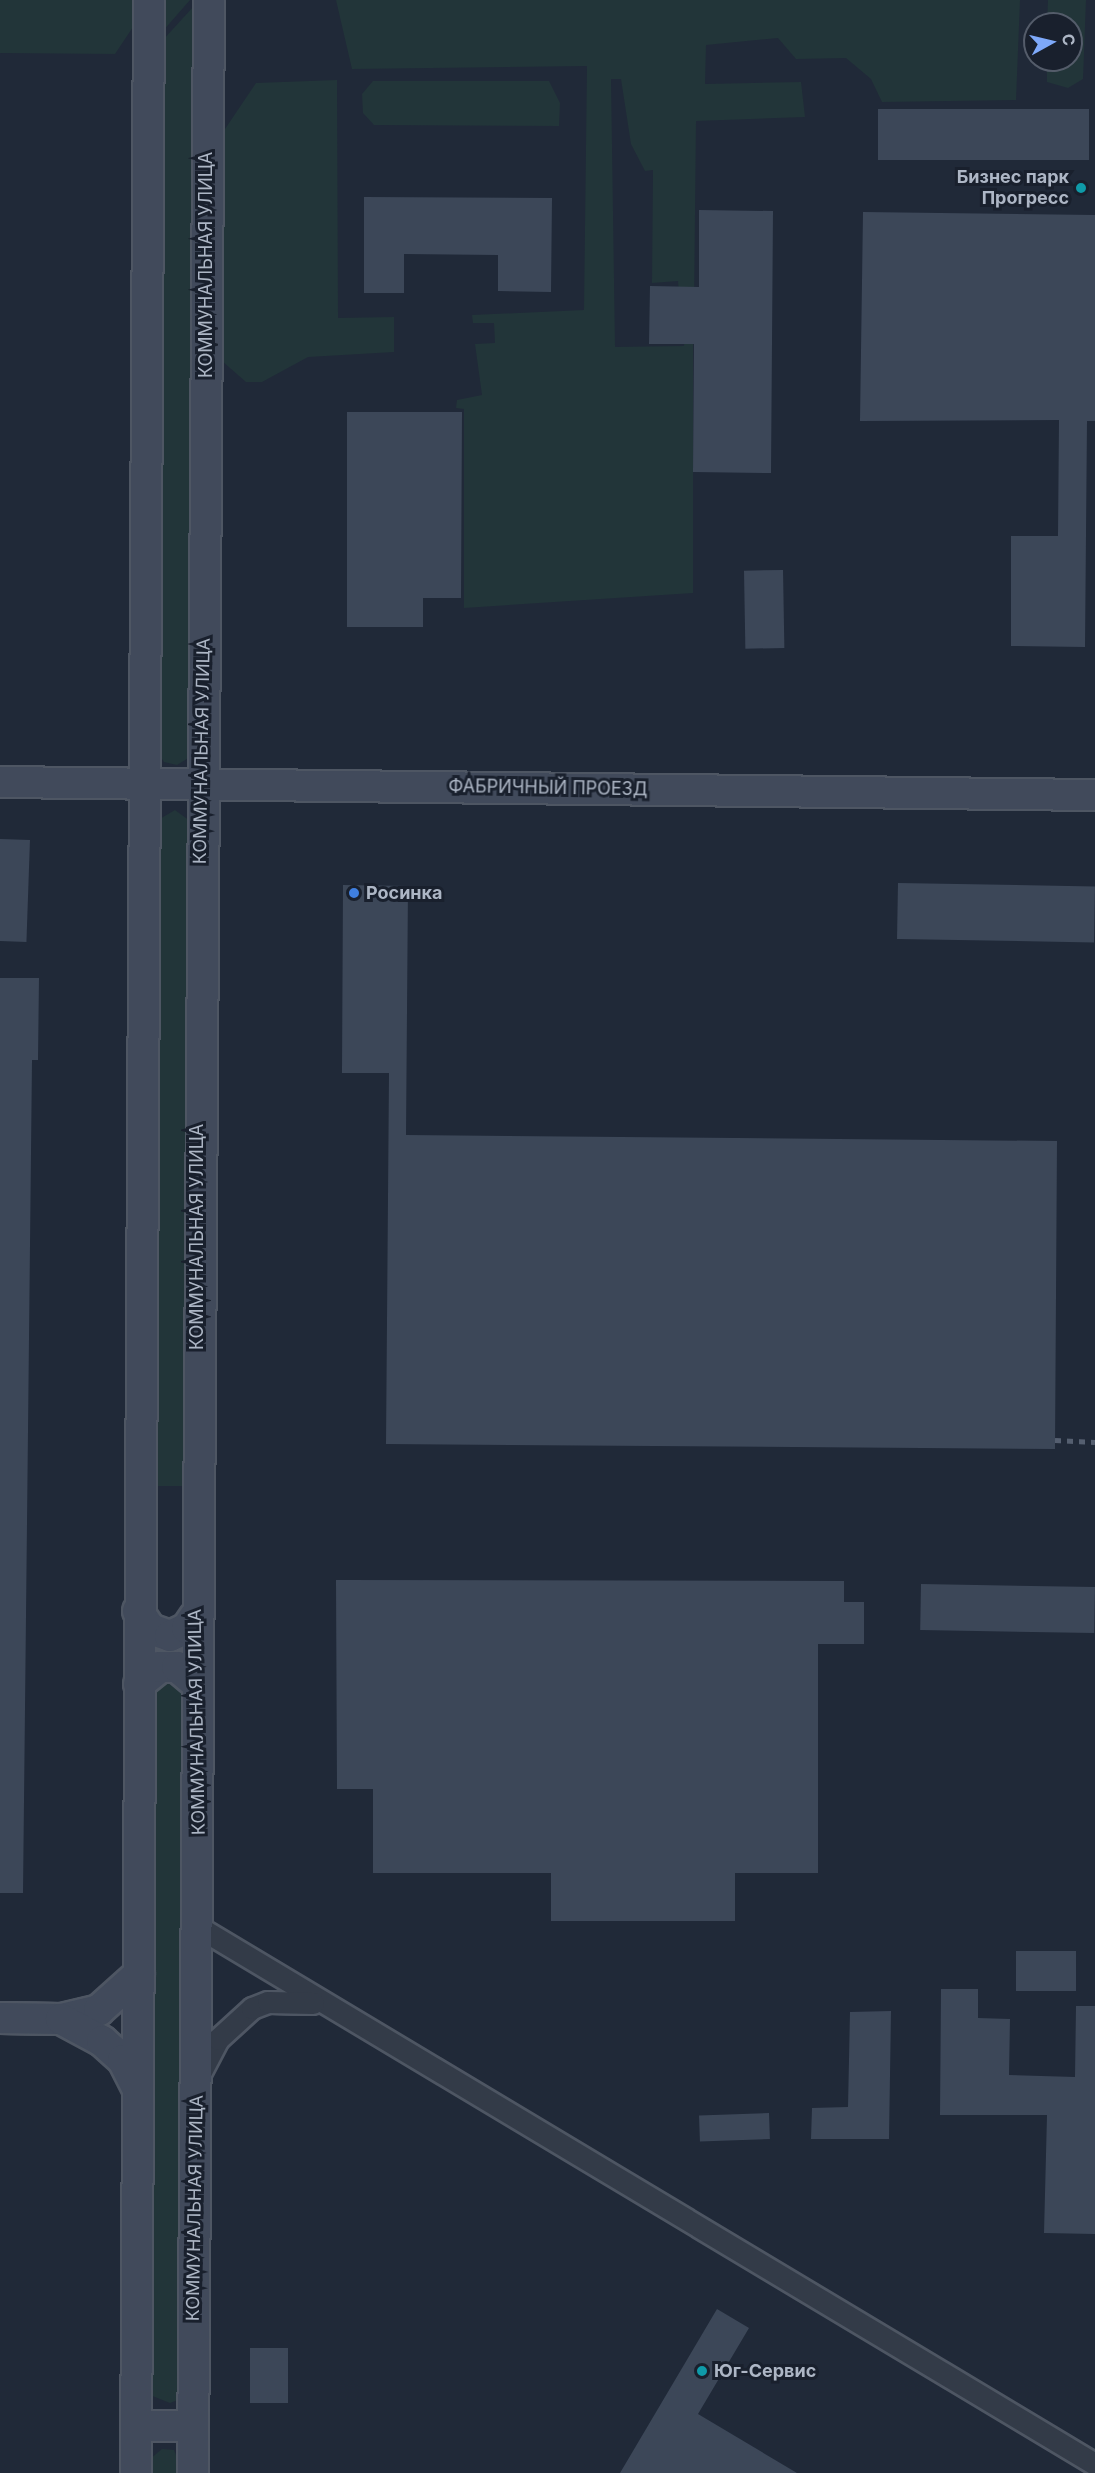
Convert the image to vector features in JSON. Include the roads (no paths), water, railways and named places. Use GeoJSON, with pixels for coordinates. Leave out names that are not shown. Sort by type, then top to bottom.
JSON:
{"type":"FeatureCollection","features":[{"type":"Feature","properties":{"kind":"main road"},"geometry":{"type":"LineString","coordinates":[[136,2473],[140,2092],[138,1611],[149,0]]}},
{"type":"Feature","properties":{"kind":"main road","name":"КОММУНАЛЬНАЯ УЛИЦА"},"geometry":{"type":"LineString","coordinates":[[193,2473],[200,1928],[195,1616],[208,0]]}},
{"type":"Feature","properties":{"kind":"main road","name":"ФАБРИЧНЫЙ ПРОЕЗД"},"geometry":{"type":"LineString","coordinates":[[0,782],[1095,795]]}},
{"type":"Feature","properties":{"kind":"main road"},"geometry":{"type":"LineString","coordinates":[[138,1611],[150,1629],[170,1636],[186,1628],[195,1616]]}},
{"type":"Feature","properties":{"kind":"main road"},"geometry":{"type":"LineString","coordinates":[[139,1684],[150,1672],[177,1667],[197,1684]]}},
{"type":"Feature","properties":{"kind":"main road"},"geometry":{"type":"LineString","coordinates":[[0,2018],[61,2019],[99,2010],[139,1974]]}},
{"type":"Feature","properties":{"kind":"main road"},"geometry":{"type":"LineString","coordinates":[[61,2019],[102,2041],[123,2060],[140,2092]]}},
{"type":"Feature","properties":{"kind":"main road"},"geometry":{"type":"LineString","coordinates":[[137,2426],[193,2426]]}},
{"type":"Feature","properties":{"kind":"street"},"geometry":{"type":"LineString","coordinates":[[200,1928],[318,2003],[1095,2464]]}},
{"type":"Feature","properties":{"kind":"street"},"geometry":{"type":"LineString","coordinates":[[197,2080],[218,2039],[252,2008],[289,2000],[318,2003]]}},
{"type":"Feature","properties":{"kind":"railway"},"geometry":{"type":"LineString","coordinates":[[1055,1440],[1095,1442]]}},
{"type":"Feature","properties":{"kind":"place","name":"Бизнес парк Прогресс"},"geometry":{"type":"Point","coordinates":[1081,188]}},
{"type":"Feature","properties":{"kind":"place","name":"Росинка"},"geometry":{"type":"Point","coordinates":[354,893]}},
{"type":"Feature","properties":{"kind":"place","name":"Юг-Сервис"},"geometry":{"type":"Point","coordinates":[702,2371]}}]}
